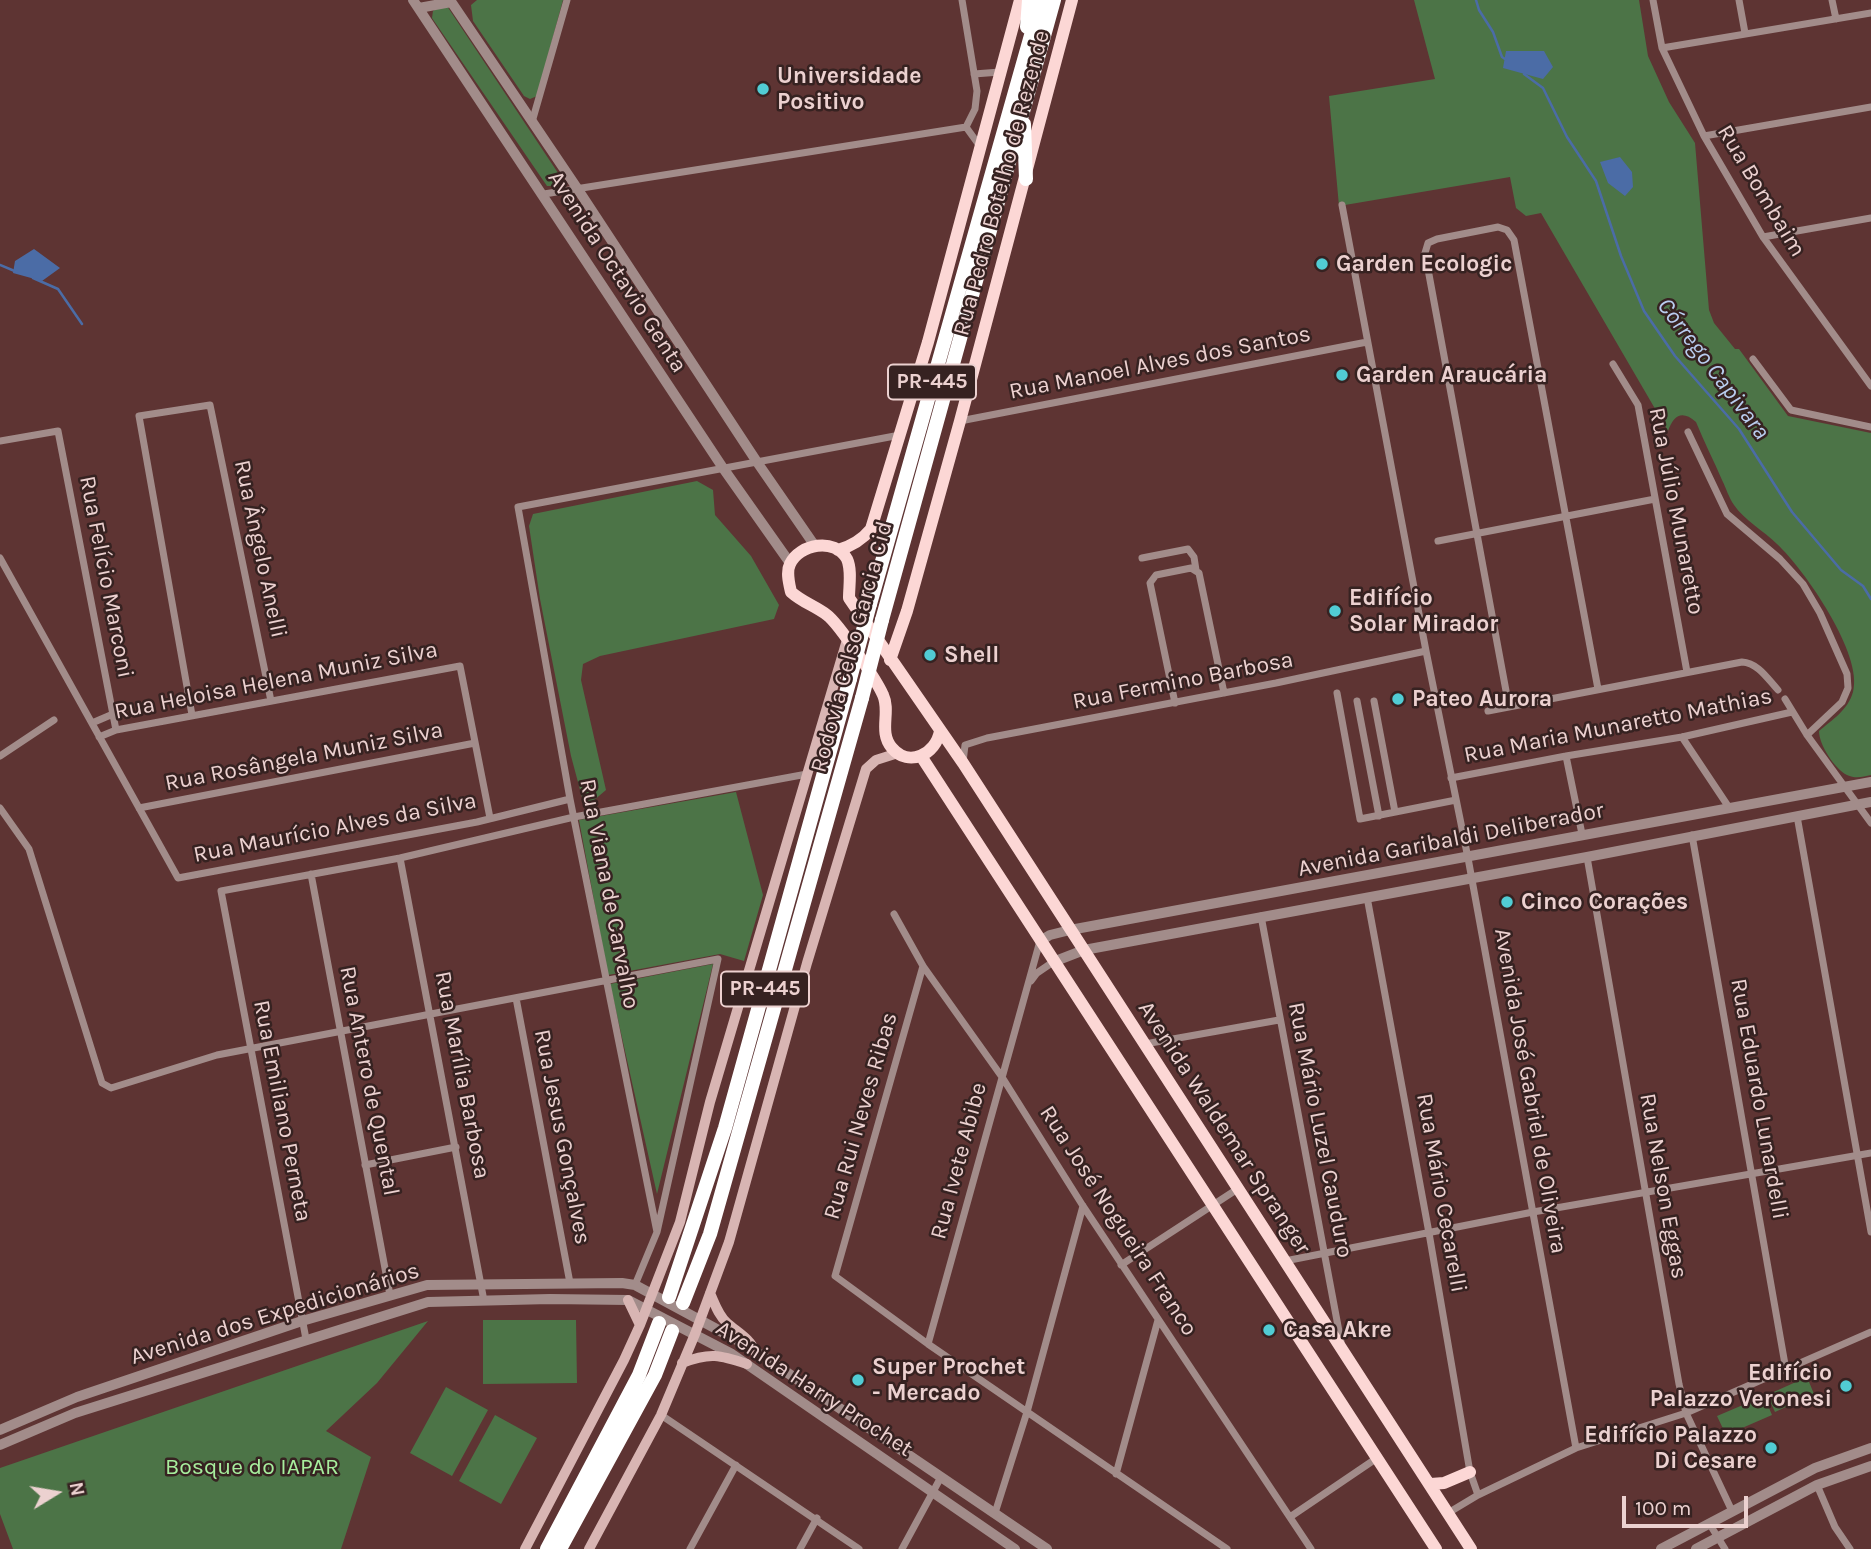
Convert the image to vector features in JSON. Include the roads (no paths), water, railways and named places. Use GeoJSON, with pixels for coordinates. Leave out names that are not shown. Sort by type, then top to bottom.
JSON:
{"type":"FeatureCollection","features":[{"type":"Feature","properties":{"kind":"highway"},"geometry":{"type":"LineString","coordinates":[[1024,64],[1029,0]]}},
{"type":"Feature","properties":{"kind":"highway","name":"Rodovia Celso Garcia Cid"},"geometry":{"type":"LineString","coordinates":[[1041,0],[676,1300],[710,1234],[862,698],[1054,0]]}},
{"type":"Feature","properties":{"kind":"highway"},"geometry":{"type":"LineString","coordinates":[[1023,109],[1026,178]]}},
{"type":"Feature","properties":{"kind":"highway"},"geometry":{"type":"LineString","coordinates":[[547,1549],[666,1327],[655,1375],[560,1549]]}},
{"type":"Feature","properties":{"kind":"main road","name":"PR-445"},"geometry":{"type":"LineString","coordinates":[[900,435],[928,342],[1020,0]]}},
{"type":"Feature","properties":{"kind":"main road","name":"Rua Pedro Botelho de Rezende"},"geometry":{"type":"LineString","coordinates":[[890,660],[911,600],[1072,0]]}},
{"type":"Feature","properties":{"kind":"main road"},"geometry":{"type":"LineString","coordinates":[[898,753],[890,746],[885,736],[884,697],[830,617],[802,602],[791,592],[789,581],[790,563],[805,550],[814,546],[827,545],[838,550],[852,546],[871,529],[900,435]]}},
{"type":"Feature","properties":{"kind":"main road","name":"Avenida Waldemar Spranger"},"geometry":{"type":"LineString","coordinates":[[838,550],[846,559],[848,567],[849,598],[963,763],[1471,1549]]}},
{"type":"Feature","properties":{"kind":"main road"},"geometry":{"type":"LineString","coordinates":[[525,1549],[624,1360],[686,1203],[710,1102],[847,640]]}},
{"type":"Feature","properties":{"kind":"main road"},"geometry":{"type":"LineString","coordinates":[[589,1549],[661,1415],[729,1242],[866,769],[876,760],[898,753],[921,757],[930,752],[937,743],[940,731]]}},
{"type":"Feature","properties":{"kind":"main road"},"geometry":{"type":"LineString","coordinates":[[921,757],[1436,1549]]}},
{"type":"Feature","properties":{"kind":"main road"},"geometry":{"type":"LineString","coordinates":[[710,1293],[717,1311],[752,1344],[755,1352]]}},
{"type":"Feature","properties":{"kind":"main road"},"geometry":{"type":"LineString","coordinates":[[628,1300],[640,1325]]}},
{"type":"Feature","properties":{"kind":"main road"},"geometry":{"type":"LineString","coordinates":[[682,1363],[701,1356],[719,1355],[747,1364]]}},
{"type":"Feature","properties":{"kind":"main road"},"geometry":{"type":"LineString","coordinates":[[1431,1484],[1444,1483],[1470,1472]]}},
{"type":"Feature","properties":{"kind":"street"},"geometry":{"type":"LineString","coordinates":[[532,123],[567,0]]}},
{"type":"Feature","properties":{"kind":"street"},"geometry":{"type":"LineString","coordinates":[[544,194],[966,127],[973,116],[977,101],[962,0]]}},
{"type":"Feature","properties":{"kind":"street","name":"Rua Bombaim"},"geometry":{"type":"LineString","coordinates":[[1653,0],[1662,48],[1704,136],[1763,237],[1871,386]]}},
{"type":"Feature","properties":{"kind":"street"},"geometry":{"type":"LineString","coordinates":[[1739,0],[1745,33]]}},
{"type":"Feature","properties":{"kind":"street"},"geometry":{"type":"LineString","coordinates":[[1832,0],[1836,19]]}},
{"type":"Feature","properties":{"kind":"street"},"geometry":{"type":"LineString","coordinates":[[416,4],[454,1]]}},
{"type":"Feature","properties":{"kind":"street","name":"Avenida Octavio Genta"},"geometry":{"type":"LineString","coordinates":[[454,1],[532,123],[814,546]]}},
{"type":"Feature","properties":{"kind":"street","name":"Avenida Octavio Genta"},"geometry":{"type":"LineString","coordinates":[[416,4],[723,468],[790,563]]}},
{"type":"Feature","properties":{"kind":"street"},"geometry":{"type":"LineString","coordinates":[[1662,48],[1871,13]]}},
{"type":"Feature","properties":{"kind":"street"},"geometry":{"type":"LineString","coordinates":[[974,74],[999,72]]}},
{"type":"Feature","properties":{"kind":"street"},"geometry":{"type":"LineString","coordinates":[[1704,136],[1871,107]]}},
{"type":"Feature","properties":{"kind":"street"},"geometry":{"type":"LineString","coordinates":[[966,127],[979,145]]}},
{"type":"Feature","properties":{"kind":"street","name":"Avenida José Gabriel de Oliveira"},"geometry":{"type":"LineString","coordinates":[[1342,205],[1426,651],[1472,878],[1576,1448]]}},
{"type":"Feature","properties":{"kind":"street"},"geometry":{"type":"LineString","coordinates":[[1763,237],[1871,218]]}},
{"type":"Feature","properties":{"kind":"street"},"geometry":{"type":"LineString","coordinates":[[1509,707],[1425,253],[1428,243],[1498,227],[1507,230],[1514,240],[1598,689]]}},
{"type":"Feature","properties":{"kind":"street","name":"Rua Manoel Alves dos Santos"},"geometry":{"type":"LineString","coordinates":[[960,421],[1367,342]]}},
{"type":"Feature","properties":{"kind":"street"},"geometry":{"type":"LineString","coordinates":[[1753,359],[1791,410],[1871,427]]}},
{"type":"Feature","properties":{"kind":"street","name":"Rua Júlio Munaretto"},"geometry":{"type":"LineString","coordinates":[[1613,364],[1638,405],[1687,672]]}},
{"type":"Feature","properties":{"kind":"street","name":"Rua Ângelo Anelli"},"geometry":{"type":"LineString","coordinates":[[192,715],[139,416],[211,405],[271,701]]}},
{"type":"Feature","properties":{"kind":"street","name":"Rua Felício Marconi"},"geometry":{"type":"LineString","coordinates":[[0,441],[58,431],[116,730]]}},
{"type":"Feature","properties":{"kind":"street"},"geometry":{"type":"LineString","coordinates":[[1688,432],[1727,514],[1780,559],[1803,584],[1820,613],[1847,674],[1848,688],[1842,702],[1807,735]]}},
{"type":"Feature","properties":{"kind":"street"},"geometry":{"type":"LineString","coordinates":[[723,468],[900,435]]}},
{"type":"Feature","properties":{"kind":"street","name":"Rua Viana de Carvalho"},"geometry":{"type":"LineString","coordinates":[[657,1232],[570,799],[519,507],[723,468]]}},
{"type":"Feature","properties":{"kind":"street"},"geometry":{"type":"LineString","coordinates":[[1438,541],[1655,499]]}},
{"type":"Feature","properties":{"kind":"street"},"geometry":{"type":"LineString","coordinates":[[1142,558],[1188,549],[1194,556],[1224,693]]}},
{"type":"Feature","properties":{"kind":"street","name":"Rua Maurício Alves da Silva"},"geometry":{"type":"LineString","coordinates":[[0,558],[178,878],[477,822],[570,799]]}},
{"type":"Feature","properties":{"kind":"street"},"geometry":{"type":"LineString","coordinates":[[1175,703],[1150,583],[1156,575],[1191,568],[1196,570]]}},
{"type":"Feature","properties":{"kind":"street","name":"Rua Fermino Barbosa"},"geometry":{"type":"LineString","coordinates":[[963,763],[965,746],[972,742],[1426,651]]}},
{"type":"Feature","properties":{"kind":"street"},"geometry":{"type":"LineString","coordinates":[[1488,710],[1748,662],[1758,668],[1778,690]]}},
{"type":"Feature","properties":{"kind":"street","name":"Rua Heloisa Helena Muniz Silva"},"geometry":{"type":"LineString","coordinates":[[99,737],[116,730],[192,715],[460,666],[475,743]]}},
{"type":"Feature","properties":{"kind":"street"},"geometry":{"type":"LineString","coordinates":[[1337,693],[1360,819],[1456,800]]}},
{"type":"Feature","properties":{"kind":"street"},"geometry":{"type":"LineString","coordinates":[[1784,699],[1871,823]]}},
{"type":"Feature","properties":{"kind":"street"},"geometry":{"type":"LineString","coordinates":[[1357,701],[1379,816]]}},
{"type":"Feature","properties":{"kind":"street"},"geometry":{"type":"LineString","coordinates":[[1374,701],[1395,812]]}},
{"type":"Feature","properties":{"kind":"street","name":"Rua Maria Munaretto Mathias"},"geometry":{"type":"LineString","coordinates":[[1451,778],[1682,737],[1791,712]]}},
{"type":"Feature","properties":{"kind":"street"},"geometry":{"type":"LineString","coordinates":[[92,723],[113,714]]}},
{"type":"Feature","properties":{"kind":"street"},"geometry":{"type":"LineString","coordinates":[[0,756],[54,720]]}},
{"type":"Feature","properties":{"kind":"street"},"geometry":{"type":"LineString","coordinates":[[1682,737],[1730,809]]}},
{"type":"Feature","properties":{"kind":"street"},"geometry":{"type":"LineString","coordinates":[[475,743],[490,818]]}},
{"type":"Feature","properties":{"kind":"street","name":"Rua Rosângela Muniz Silva"},"geometry":{"type":"LineString","coordinates":[[139,808],[475,743]]}},
{"type":"Feature","properties":{"kind":"street"},"geometry":{"type":"LineString","coordinates":[[1566,756],[1582,834]]}},
{"type":"Feature","properties":{"kind":"street"},"geometry":{"type":"LineString","coordinates":[[311,874],[400,858],[574,817],[807,774]]}},
{"type":"Feature","properties":{"kind":"street","name":"Avenida Garibaldi Deliberador"},"geometry":{"type":"LineString","coordinates":[[1040,941],[1070,930],[1871,782]]}},
{"type":"Feature","properties":{"kind":"street","name":"Avenida Garibaldi Deliberador"},"geometry":{"type":"LineString","coordinates":[[1053,962],[1084,950],[1871,802]]}},
{"type":"Feature","properties":{"kind":"street"},"geometry":{"type":"LineString","coordinates":[[0,808],[29,849],[102,1083],[111,1088],[217,1055],[718,959],[657,1232],[635,1285]]}},
{"type":"Feature","properties":{"kind":"street"},"geometry":{"type":"LineString","coordinates":[[1797,816],[1871,1232]]}},
{"type":"Feature","properties":{"kind":"street","name":"Rua Eduardo Lunardelli"},"geometry":{"type":"LineString","coordinates":[[1692,835],[1786,1370]]}},
{"type":"Feature","properties":{"kind":"street","name":"Rua Nelson Eggas"},"geometry":{"type":"LineString","coordinates":[[1587,857],[1644,1194],[1686,1413],[1732,1511]]}},
{"type":"Feature","properties":{"kind":"street","name":"Rua Marília Barbosa"},"geometry":{"type":"LineString","coordinates":[[400,858],[484,1301]]}},
{"type":"Feature","properties":{"kind":"street","name":"Rua Emiliano Perneta"},"geometry":{"type":"LineString","coordinates":[[306,1339],[221,891],[311,874]]}},
{"type":"Feature","properties":{"kind":"street","name":"Rua Antero de Quental"},"geometry":{"type":"LineString","coordinates":[[311,874],[390,1295]]}},
{"type":"Feature","properties":{"kind":"street","name":"Rua Mário Cecarelli"},"geometry":{"type":"LineString","coordinates":[[1367,897],[1470,1472],[1478,1495]]}},
{"type":"Feature","properties":{"kind":"street","name":"Rua José Nogueira Franco"},"geometry":{"type":"LineString","coordinates":[[894,914],[923,966],[1002,1077],[1121,1265],[1311,1549]]}},
{"type":"Feature","properties":{"kind":"street","name":"Rua Mário Luzel Cauduro"},"geometry":{"type":"LineString","coordinates":[[1261,916],[1343,1350]]}},
{"type":"Feature","properties":{"kind":"street","name":"Rua Ivete Abibe"},"geometry":{"type":"LineString","coordinates":[[928,1344],[1040,941]]}},
{"type":"Feature","properties":{"kind":"street","name":"Rua Ivete Abibe"},"geometry":{"type":"LineString","coordinates":[[1027,988],[1037,972],[1053,962]]}},
{"type":"Feature","properties":{"kind":"street","name":"Rua Rui Neves Ribas"},"geometry":{"type":"LineString","coordinates":[[923,966],[835,1276],[928,1344]]}},
{"type":"Feature","properties":{"kind":"street","name":"Rua Jesus Gonçalves"},"geometry":{"type":"LineString","coordinates":[[516,998],[570,1283]]}},
{"type":"Feature","properties":{"kind":"street"},"geometry":{"type":"LineString","coordinates":[[1146,1044],[1279,1020]]}},
{"type":"Feature","properties":{"kind":"street"},"geometry":{"type":"LineString","coordinates":[[365,1165],[456,1147]]}},
{"type":"Feature","properties":{"kind":"street"},"geometry":{"type":"LineString","coordinates":[[1285,1261],[1533,1212],[1871,1153]]}},
{"type":"Feature","properties":{"kind":"street"},"geometry":{"type":"LineString","coordinates":[[1121,1265],[1239,1188]]}},
{"type":"Feature","properties":{"kind":"street"},"geometry":{"type":"LineString","coordinates":[[995,1513],[1027,1412],[1083,1206]]}},
{"type":"Feature","properties":{"kind":"street","name":"Avenida dos Expedicionários"},"geometry":{"type":"LineString","coordinates":[[0,1430],[77,1397],[302,1321],[427,1285],[635,1285],[652,1294]]}},
{"type":"Feature","properties":{"kind":"street","name":"Avenida Harry Prochet"},"geometry":{"type":"LineString","coordinates":[[652,1294],[755,1352],[1047,1549]]}},
{"type":"Feature","properties":{"kind":"street","name":"Avenida dos Expedicionários"},"geometry":{"type":"LineString","coordinates":[[0,1445],[75,1413],[428,1302],[628,1300],[646,1309]]}},
{"type":"Feature","properties":{"kind":"street","name":"Avenida Harry Prochet"},"geometry":{"type":"LineString","coordinates":[[646,1309],[747,1364],[1015,1549]]}},
{"type":"Feature","properties":{"kind":"street"},"geometry":{"type":"LineString","coordinates":[[1116,1474],[1158,1320]]}},
{"type":"Feature","properties":{"kind":"street"},"geometry":{"type":"LineString","coordinates":[[1448,1513],[1478,1495],[1576,1448],[1686,1413],[1871,1332]]}},
{"type":"Feature","properties":{"kind":"street"},"geometry":{"type":"LineString","coordinates":[[928,1344],[1227,1549]]}},
{"type":"Feature","properties":{"kind":"street"},"geometry":{"type":"LineString","coordinates":[[747,1364],[755,1352]]}},
{"type":"Feature","properties":{"kind":"street"},"geometry":{"type":"LineString","coordinates":[[661,1415],[817,1518],[859,1549]]}},
{"type":"Feature","properties":{"kind":"street"},"geometry":{"type":"LineString","coordinates":[[1661,1549],[1815,1468],[1871,1448]]}},
{"type":"Feature","properties":{"kind":"street"},"geometry":{"type":"LineString","coordinates":[[1290,1517],[1377,1458]]}},
{"type":"Feature","properties":{"kind":"street"},"geometry":{"type":"LineString","coordinates":[[690,1549],[736,1465]]}},
{"type":"Feature","properties":{"kind":"street"},"geometry":{"type":"LineString","coordinates":[[1696,1549],[1817,1485],[1871,1465]]}},
{"type":"Feature","properties":{"kind":"street"},"geometry":{"type":"LineString","coordinates":[[902,1549],[941,1476]]}},
{"type":"Feature","properties":{"kind":"street"},"geometry":{"type":"LineString","coordinates":[[1817,1485],[1835,1527],[1850,1549]]}},
{"type":"Feature","properties":{"kind":"street"},"geometry":{"type":"LineString","coordinates":[[800,1549],[817,1518]]}},
{"type":"Feature","properties":{"kind":"street"},"geometry":{"type":"LineString","coordinates":[[1709,1523],[1725,1549]]}},
{"type":"Feature","properties":{"kind":"water"},"geometry":{"type":"Polygon","coordinates":[[[1506,51],[1544,51],[1553,67],[1543,79],[1503,68],[1506,51]]]}},
{"type":"Feature","properties":{"kind":"water"},"geometry":{"type":"Polygon","coordinates":[[[1620,157],[1632,172],[1633,187],[1625,196],[1608,183],[1600,162],[1620,157]]]}},
{"type":"Feature","properties":{"kind":"water"},"geometry":{"type":"Polygon","coordinates":[[[34,249],[60,268],[42,281],[13,273],[15,261],[34,249]]]}},
{"type":"Feature","properties":{"kind":"waterway","name":"Córrego Capivara"},"geometry":{"type":"LineString","coordinates":[[1476,0],[1505,59]]}},
{"type":"Feature","properties":{"kind":"waterway","name":"Córrego Capivara"},"geometry":{"type":"LineString","coordinates":[[1524,74],[1543,88],[1567,137],[1596,181],[1621,256],[1644,311],[1675,356],[1739,429],[1792,512],[1841,570],[1863,586],[1871,599]]}},
{"type":"Feature","properties":{"kind":"waterway"},"geometry":{"type":"LineString","coordinates":[[0,265],[17,272]]}},
{"type":"Feature","properties":{"kind":"waterway"},"geometry":{"type":"LineString","coordinates":[[33,278],[58,289],[82,324]]}},
{"type":"Feature","properties":{"kind":"place","name":"Universidade Positivo"},"geometry":{"type":"Point","coordinates":[763,89]}},
{"type":"Feature","properties":{"kind":"place","name":"Garden Ecologic"},"geometry":{"type":"Point","coordinates":[1322,264]}},
{"type":"Feature","properties":{"kind":"place","name":"Garden Araucária"},"geometry":{"type":"Point","coordinates":[1342,375]}},
{"type":"Feature","properties":{"kind":"place","name":"Edifício Solar Mirador"},"geometry":{"type":"Point","coordinates":[1335,611]}},
{"type":"Feature","properties":{"kind":"place","name":"Shell"},"geometry":{"type":"Point","coordinates":[930,655]}},
{"type":"Feature","properties":{"kind":"place","name":"Pateo Aurora"},"geometry":{"type":"Point","coordinates":[1398,699]}},
{"type":"Feature","properties":{"kind":"place","name":"Cinco Corações"},"geometry":{"type":"Point","coordinates":[1507,902]}},
{"type":"Feature","properties":{"kind":"place","name":"Casa Akre"},"geometry":{"type":"Point","coordinates":[1269,1330]}},
{"type":"Feature","properties":{"kind":"place","name":"Super Prochet - Mercado"},"geometry":{"type":"Point","coordinates":[858,1380]}},
{"type":"Feature","properties":{"kind":"place","name":"Edifício Palazzo Veronesi"},"geometry":{"type":"Point","coordinates":[1846,1386]}},
{"type":"Feature","properties":{"kind":"place","name":"Edifício Palazzo Di Cesare"},"geometry":{"type":"Point","coordinates":[1771,1448]}},
{"type":"Feature","properties":{"kind":"park label","name":"Bosque do IAPAR"},"geometry":{"type":"Point","coordinates":[252,1467]}}]}
